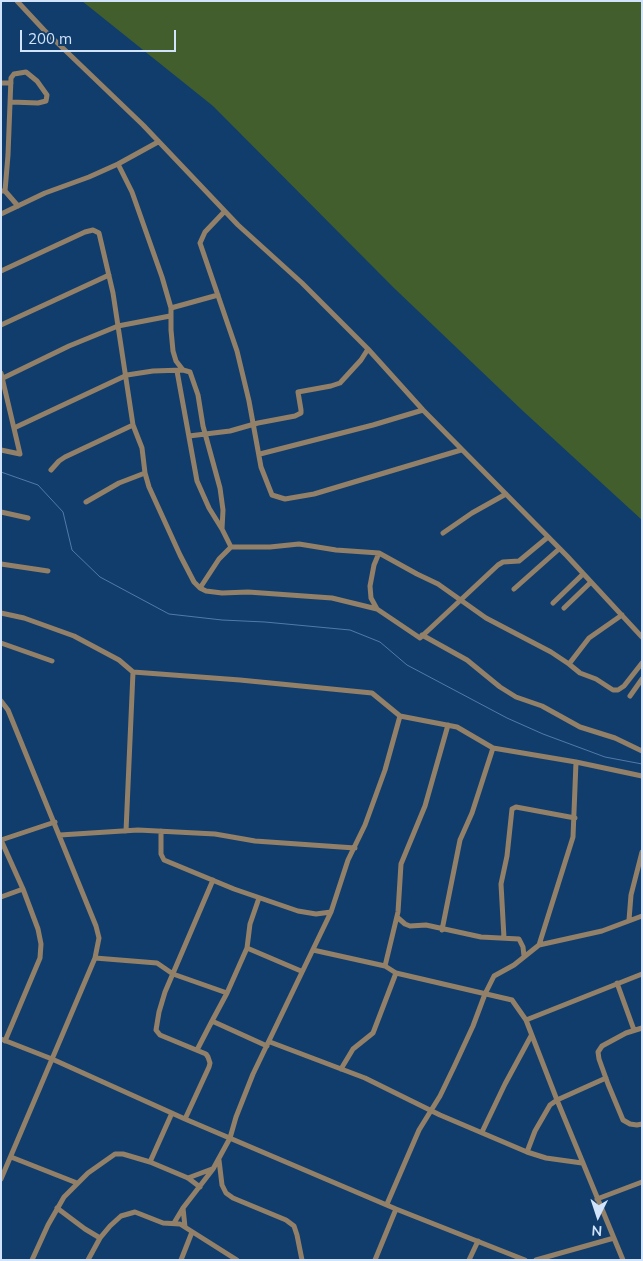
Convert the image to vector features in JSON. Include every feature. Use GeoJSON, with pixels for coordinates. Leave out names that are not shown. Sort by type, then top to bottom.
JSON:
{"type":"FeatureCollection","features":[{"type":"Feature","properties":{"kind":"street"},"geometry":{"type":"LineString","coordinates":[[16,1],[158,142],[224,212],[302,283],[368,349],[461,450],[560,549],[642,637]]}},
{"type":"Feature","properties":{"kind":"street"},"geometry":{"type":"LineString","coordinates":[[11,102],[38,103],[46,101],[47,95],[37,81],[26,72],[14,74],[11,78],[7,172],[3,191],[18,206]]}},
{"type":"Feature","properties":{"kind":"street"},"geometry":{"type":"LineString","coordinates":[[1,83],[11,83]]}},
{"type":"Feature","properties":{"kind":"street"},"geometry":{"type":"LineString","coordinates":[[1,214],[52,190],[118,164],[158,142]]}},
{"type":"Feature","properties":{"kind":"street"},"geometry":{"type":"LineString","coordinates":[[118,164],[136,203],[162,277],[170,308],[174,351],[180,370],[189,436],[198,482],[209,508],[231,547]]}},
{"type":"Feature","properties":{"kind":"street"},"geometry":{"type":"LineString","coordinates":[[224,212],[205,232],[200,243],[229,325],[240,364],[260,454],[261,467],[269,490],[275,497],[285,499],[334,489],[461,450]]}},
{"type":"Feature","properties":{"kind":"street"},"geometry":{"type":"LineString","coordinates":[[1,271],[85,232],[93,230],[101,237],[127,375],[134,425],[142,448],[145,473],[151,492],[180,555],[194,582],[206,591],[332,598],[377,609],[420,638],[498,565],[503,562],[519,561],[548,537]]}},
{"type":"Feature","properties":{"kind":"street"},"geometry":{"type":"LineString","coordinates":[[1,325],[109,275]]}},
{"type":"Feature","properties":{"kind":"street"},"geometry":{"type":"LineString","coordinates":[[170,308],[218,295]]}},
{"type":"Feature","properties":{"kind":"street"},"geometry":{"type":"LineString","coordinates":[[1,450],[20,454],[2,377],[118,326],[170,316]]}},
{"type":"Feature","properties":{"kind":"street"},"geometry":{"type":"LineString","coordinates":[[189,436],[206,435],[299,414],[301,410],[298,392],[331,386],[340,382],[361,360],[368,349]]}},
{"type":"Feature","properties":{"kind":"street"},"geometry":{"type":"LineString","coordinates":[[14,428],[127,375],[153,371],[188,371],[192,374],[220,488],[223,510],[222,529]]}},
{"type":"Feature","properties":{"kind":"street"},"geometry":{"type":"LineString","coordinates":[[260,454],[374,425],[423,410]]}},
{"type":"Feature","properties":{"kind":"street"},"geometry":{"type":"LineString","coordinates":[[52,470],[65,457],[134,425]]}},
{"type":"Feature","properties":{"kind":"street"},"geometry":{"type":"LineString","coordinates":[[86,502],[119,483],[145,473]]}},
{"type":"Feature","properties":{"kind":"street"},"geometry":{"type":"LineString","coordinates":[[443,533],[506,494]]}},
{"type":"Feature","properties":{"kind":"street"},"geometry":{"type":"LineString","coordinates":[[1,512],[28,518]]}},
{"type":"Feature","properties":{"kind":"street"},"geometry":{"type":"LineString","coordinates":[[200,588],[219,559],[231,547],[270,547],[299,544],[336,550],[378,553],[438,584],[486,618],[518,633],[560,657],[580,673],[596,679],[614,690],[624,686],[642,663]]}},
{"type":"Feature","properties":{"kind":"street"},"geometry":{"type":"LineString","coordinates":[[514,589],[560,549]]}},
{"type":"Feature","properties":{"kind":"street"},"geometry":{"type":"LineString","coordinates":[[377,609],[371,598],[370,586],[378,553]]}},
{"type":"Feature","properties":{"kind":"street"},"geometry":{"type":"LineString","coordinates":[[1,564],[48,571]]}},
{"type":"Feature","properties":{"kind":"street"},"geometry":{"type":"LineString","coordinates":[[553,602],[583,574]]}},
{"type":"Feature","properties":{"kind":"street"},"geometry":{"type":"LineString","coordinates":[[564,608],[591,582]]}},
{"type":"Feature","properties":{"kind":"street"},"geometry":{"type":"LineString","coordinates":[[1,613],[24,618],[74,636],[119,660],[133,672],[372,693],[400,716],[448,725],[470,734],[493,748],[576,762],[642,776]]}},
{"type":"Feature","properties":{"kind":"street"},"geometry":{"type":"LineString","coordinates":[[570,664],[589,638],[622,615]]}},
{"type":"Feature","properties":{"kind":"street"},"geometry":{"type":"LineString","coordinates":[[422,635],[467,660],[500,687],[516,697],[542,706],[580,727],[615,738],[642,751]]}},
{"type":"Feature","properties":{"kind":"street"},"geometry":{"type":"LineString","coordinates":[[1,644],[52,661]]}},
{"type":"Feature","properties":{"kind":"street"},"geometry":{"type":"LineString","coordinates":[[126,831],[133,672]]}},
{"type":"Feature","properties":{"kind":"street"},"geometry":{"type":"LineString","coordinates":[[630,696],[642,679]]}},
{"type":"Feature","properties":{"kind":"street"},"geometry":{"type":"LineString","coordinates":[[1,701],[8,710],[55,822],[96,926],[99,944],[95,958],[1,1180]]}},
{"type":"Feature","properties":{"kind":"street"},"geometry":{"type":"LineString","coordinates":[[174,1223],[213,1169],[230,1138],[236,1117],[250,1083],[301,971],[331,912],[348,860],[355,848],[385,770],[400,716]]}},
{"type":"Feature","properties":{"kind":"street"},"geometry":{"type":"LineString","coordinates":[[385,966],[397,917],[401,864],[425,806],[448,725]]}},
{"type":"Feature","properties":{"kind":"street"},"geometry":{"type":"LineString","coordinates":[[442,930],[460,840],[472,813],[493,748]]}},
{"type":"Feature","properties":{"kind":"street"},"geometry":{"type":"LineString","coordinates":[[538,945],[573,837],[576,762]]}},
{"type":"Feature","properties":{"kind":"street"},"geometry":{"type":"LineString","coordinates":[[504,938],[501,884],[507,856],[512,809],[516,807],[574,818]]}},
{"type":"Feature","properties":{"kind":"street"},"geometry":{"type":"LineString","coordinates":[[55,822],[1,840],[23,889],[38,929],[41,944],[40,958],[3,1040],[52,1059],[185,1119],[396,1209],[525,1260]]}},
{"type":"Feature","properties":{"kind":"street"},"geometry":{"type":"LineString","coordinates":[[60,835],[161,831],[215,834],[255,841],[355,848]]}},
{"type":"Feature","properties":{"kind":"street"},"geometry":{"type":"LineString","coordinates":[[161,831],[161,854],[164,860],[259,898],[308,914],[331,912]]}},
{"type":"Feature","properties":{"kind":"street"},"geometry":{"type":"LineString","coordinates":[[629,920],[631,895],[642,852]]}},
{"type":"Feature","properties":{"kind":"street"},"geometry":{"type":"LineString","coordinates":[[185,1119],[210,1062],[206,1054],[157,1033],[159,1012],[173,974],[214,880]]}},
{"type":"Feature","properties":{"kind":"street"},"geometry":{"type":"LineString","coordinates":[[1,897],[23,889]]}},
{"type":"Feature","properties":{"kind":"street"},"geometry":{"type":"LineString","coordinates":[[197,1050],[227,993],[247,948],[250,924],[259,898]]}},
{"type":"Feature","properties":{"kind":"street"},"geometry":{"type":"LineString","coordinates":[[387,1204],[419,1130],[440,1096],[466,1042],[494,976],[514,965],[538,945],[602,931],[642,916]]}},
{"type":"Feature","properties":{"kind":"street"},"geometry":{"type":"LineString","coordinates":[[397,917],[404,924],[410,926],[426,925],[481,937],[519,939],[523,947],[524,956]]}},
{"type":"Feature","properties":{"kind":"street"},"geometry":{"type":"LineString","coordinates":[[247,948],[301,971]]}},
{"type":"Feature","properties":{"kind":"street"},"geometry":{"type":"LineString","coordinates":[[313,950],[385,966],[396,973],[512,1000],[526,1020],[556,1100],[623,1260]]}},
{"type":"Feature","properties":{"kind":"street"},"geometry":{"type":"LineString","coordinates":[[95,958],[158,963],[173,974],[227,993]]}},
{"type":"Feature","properties":{"kind":"street"},"geometry":{"type":"LineString","coordinates":[[341,1069],[353,1050],[373,1033],[396,973]]}},
{"type":"Feature","properties":{"kind":"street"},"geometry":{"type":"LineString","coordinates":[[526,1020],[642,974]]}},
{"type":"Feature","properties":{"kind":"street"},"geometry":{"type":"LineString","coordinates":[[617,984],[634,1030]]}},
{"type":"Feature","properties":{"kind":"street"},"geometry":{"type":"LineString","coordinates":[[212,1022],[379,1084],[430,1110],[527,1152],[546,1158],[582,1163]]}},
{"type":"Feature","properties":{"kind":"street"},"geometry":{"type":"LineString","coordinates":[[642,1028],[602,1046],[598,1052],[623,1120],[630,1124],[642,1124]]}},
{"type":"Feature","properties":{"kind":"street"},"geometry":{"type":"LineString","coordinates":[[482,1132],[531,1036]]}},
{"type":"Feature","properties":{"kind":"street"},"geometry":{"type":"LineString","coordinates":[[527,1152],[545,1112],[556,1100],[606,1078]]}},
{"type":"Feature","properties":{"kind":"street"},"geometry":{"type":"LineString","coordinates":[[150,1162],[172,1113]]}},
{"type":"Feature","properties":{"kind":"street"},"geometry":{"type":"LineString","coordinates":[[32,1260],[57,1208],[77,1183],[115,1154],[122,1154],[150,1162],[188,1178],[200,1187]]}},
{"type":"Feature","properties":{"kind":"street"},"geometry":{"type":"LineString","coordinates":[[11,1157],[77,1183]]}},
{"type":"Feature","properties":{"kind":"street"},"geometry":{"type":"LineString","coordinates":[[219,1159],[222,1185],[226,1193],[233,1198],[286,1220],[294,1226],[302,1260]]}},
{"type":"Feature","properties":{"kind":"street"},"geometry":{"type":"LineString","coordinates":[[188,1178],[213,1169]]}},
{"type":"Feature","properties":{"kind":"street"},"geometry":{"type":"LineString","coordinates":[[597,1199],[642,1182]]}},
{"type":"Feature","properties":{"kind":"street"},"geometry":{"type":"LineString","coordinates":[[57,1208],[100,1238]]}},
{"type":"Feature","properties":{"kind":"street"},"geometry":{"type":"LineString","coordinates":[[183,1208],[184,1227]]}},
{"type":"Feature","properties":{"kind":"street"},"geometry":{"type":"LineString","coordinates":[[375,1260],[396,1209]]}},
{"type":"Feature","properties":{"kind":"street"},"geometry":{"type":"LineString","coordinates":[[88,1260],[100,1238],[121,1216],[130,1213],[140,1213],[163,1223],[174,1223],[184,1227],[237,1260]]}},
{"type":"Feature","properties":{"kind":"street"},"geometry":{"type":"LineString","coordinates":[[181,1260],[192,1232]]}},
{"type":"Feature","properties":{"kind":"street"},"geometry":{"type":"LineString","coordinates":[[536,1260],[614,1238]]}},
{"type":"Feature","properties":{"kind":"street"},"geometry":{"type":"LineString","coordinates":[[469,1260],[478,1241]]}},
{"type":"Feature","properties":{"kind":"green space"},"geometry":{"type":"Polygon","coordinates":[[[82,1],[642,1],[642,520],[523,411],[394,288],[213,106],[82,1]]]}},
{"type":"Feature","properties":{"kind":"waterway"},"geometry":{"type":"LineString","coordinates":[[1,472],[38,485],[63,512],[72,550],[100,577],[169,614],[350,630],[380,642],[407,665],[507,718],[543,734],[605,757],[642,764]]}}]}
